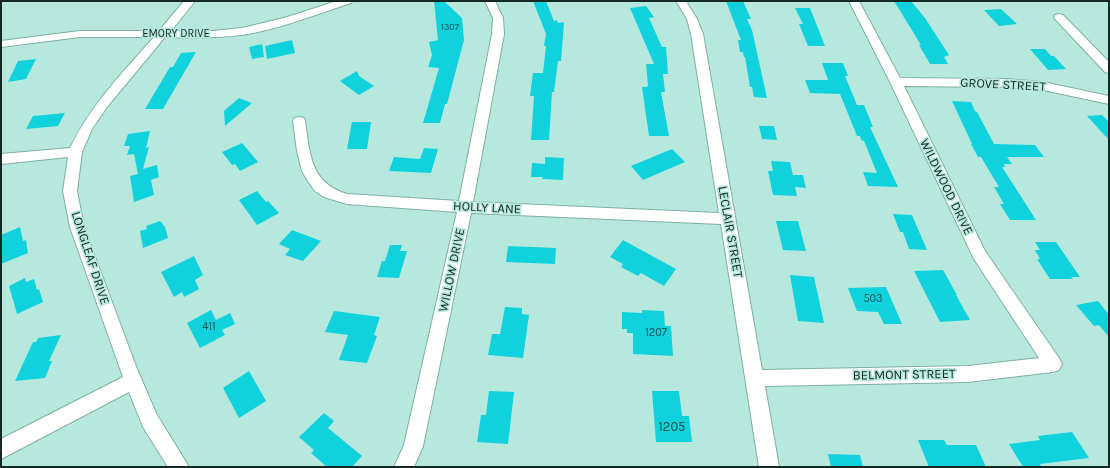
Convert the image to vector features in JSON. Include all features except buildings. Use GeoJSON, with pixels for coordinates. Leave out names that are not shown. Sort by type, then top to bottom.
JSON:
{"type":"FeatureCollection","features":[{"type":"Feature","properties":{"kind":"street","name":"LONGLEAF DRIVE"},"geometry":{"type":"LineString","coordinates":[[179,467],[150,421],[133,381],[77,227],[70,191],[75,152],[86,128],[103,104],[190,1]]}},
{"type":"Feature","properties":{"kind":"street","name":"EMORY DRIVE"},"geometry":{"type":"LineString","coordinates":[[1,44],[60,35],[106,33],[198,35],[252,30],[347,1]]}},
{"type":"Feature","properties":{"kind":"street","name":"WILLOW DRIVE"},"geometry":{"type":"LineString","coordinates":[[404,467],[413,446],[465,207],[498,34],[498,18],[490,1]]}},
{"type":"Feature","properties":{"kind":"street","name":"LECLAIR STREET"},"geometry":{"type":"LineString","coordinates":[[680,1],[692,19],[697,34],[769,467]]}},
{"type":"Feature","properties":{"kind":"street","name":"WILDWOOD DRIVE"},"geometry":{"type":"LineString","coordinates":[[854,1],[896,82],[942,180],[980,255],[1014,308],[1053,364]]}},
{"type":"Feature","properties":{"kind":"street"},"geometry":{"type":"LineString","coordinates":[[1059,17],[1109,69]]}},
{"type":"Feature","properties":{"kind":"street","name":"GROVE STREET"},"geometry":{"type":"LineString","coordinates":[[896,82],[1006,83],[1043,86],[1109,100]]}},
{"type":"Feature","properties":{"kind":"street","name":"HOLLY LANE"},"geometry":{"type":"LineString","coordinates":[[299,121],[307,165],[314,181],[329,193],[346,199],[465,207],[727,219]]}},
{"type":"Feature","properties":{"kind":"street"},"geometry":{"type":"LineString","coordinates":[[1,159],[75,152]]}},
{"type":"Feature","properties":{"kind":"street","name":"BELMONT STREET"},"geometry":{"type":"LineString","coordinates":[[755,378],[968,374],[1053,364]]}},
{"type":"Feature","properties":{"kind":"street"},"geometry":{"type":"LineString","coordinates":[[1,449],[133,381]]}}]}
